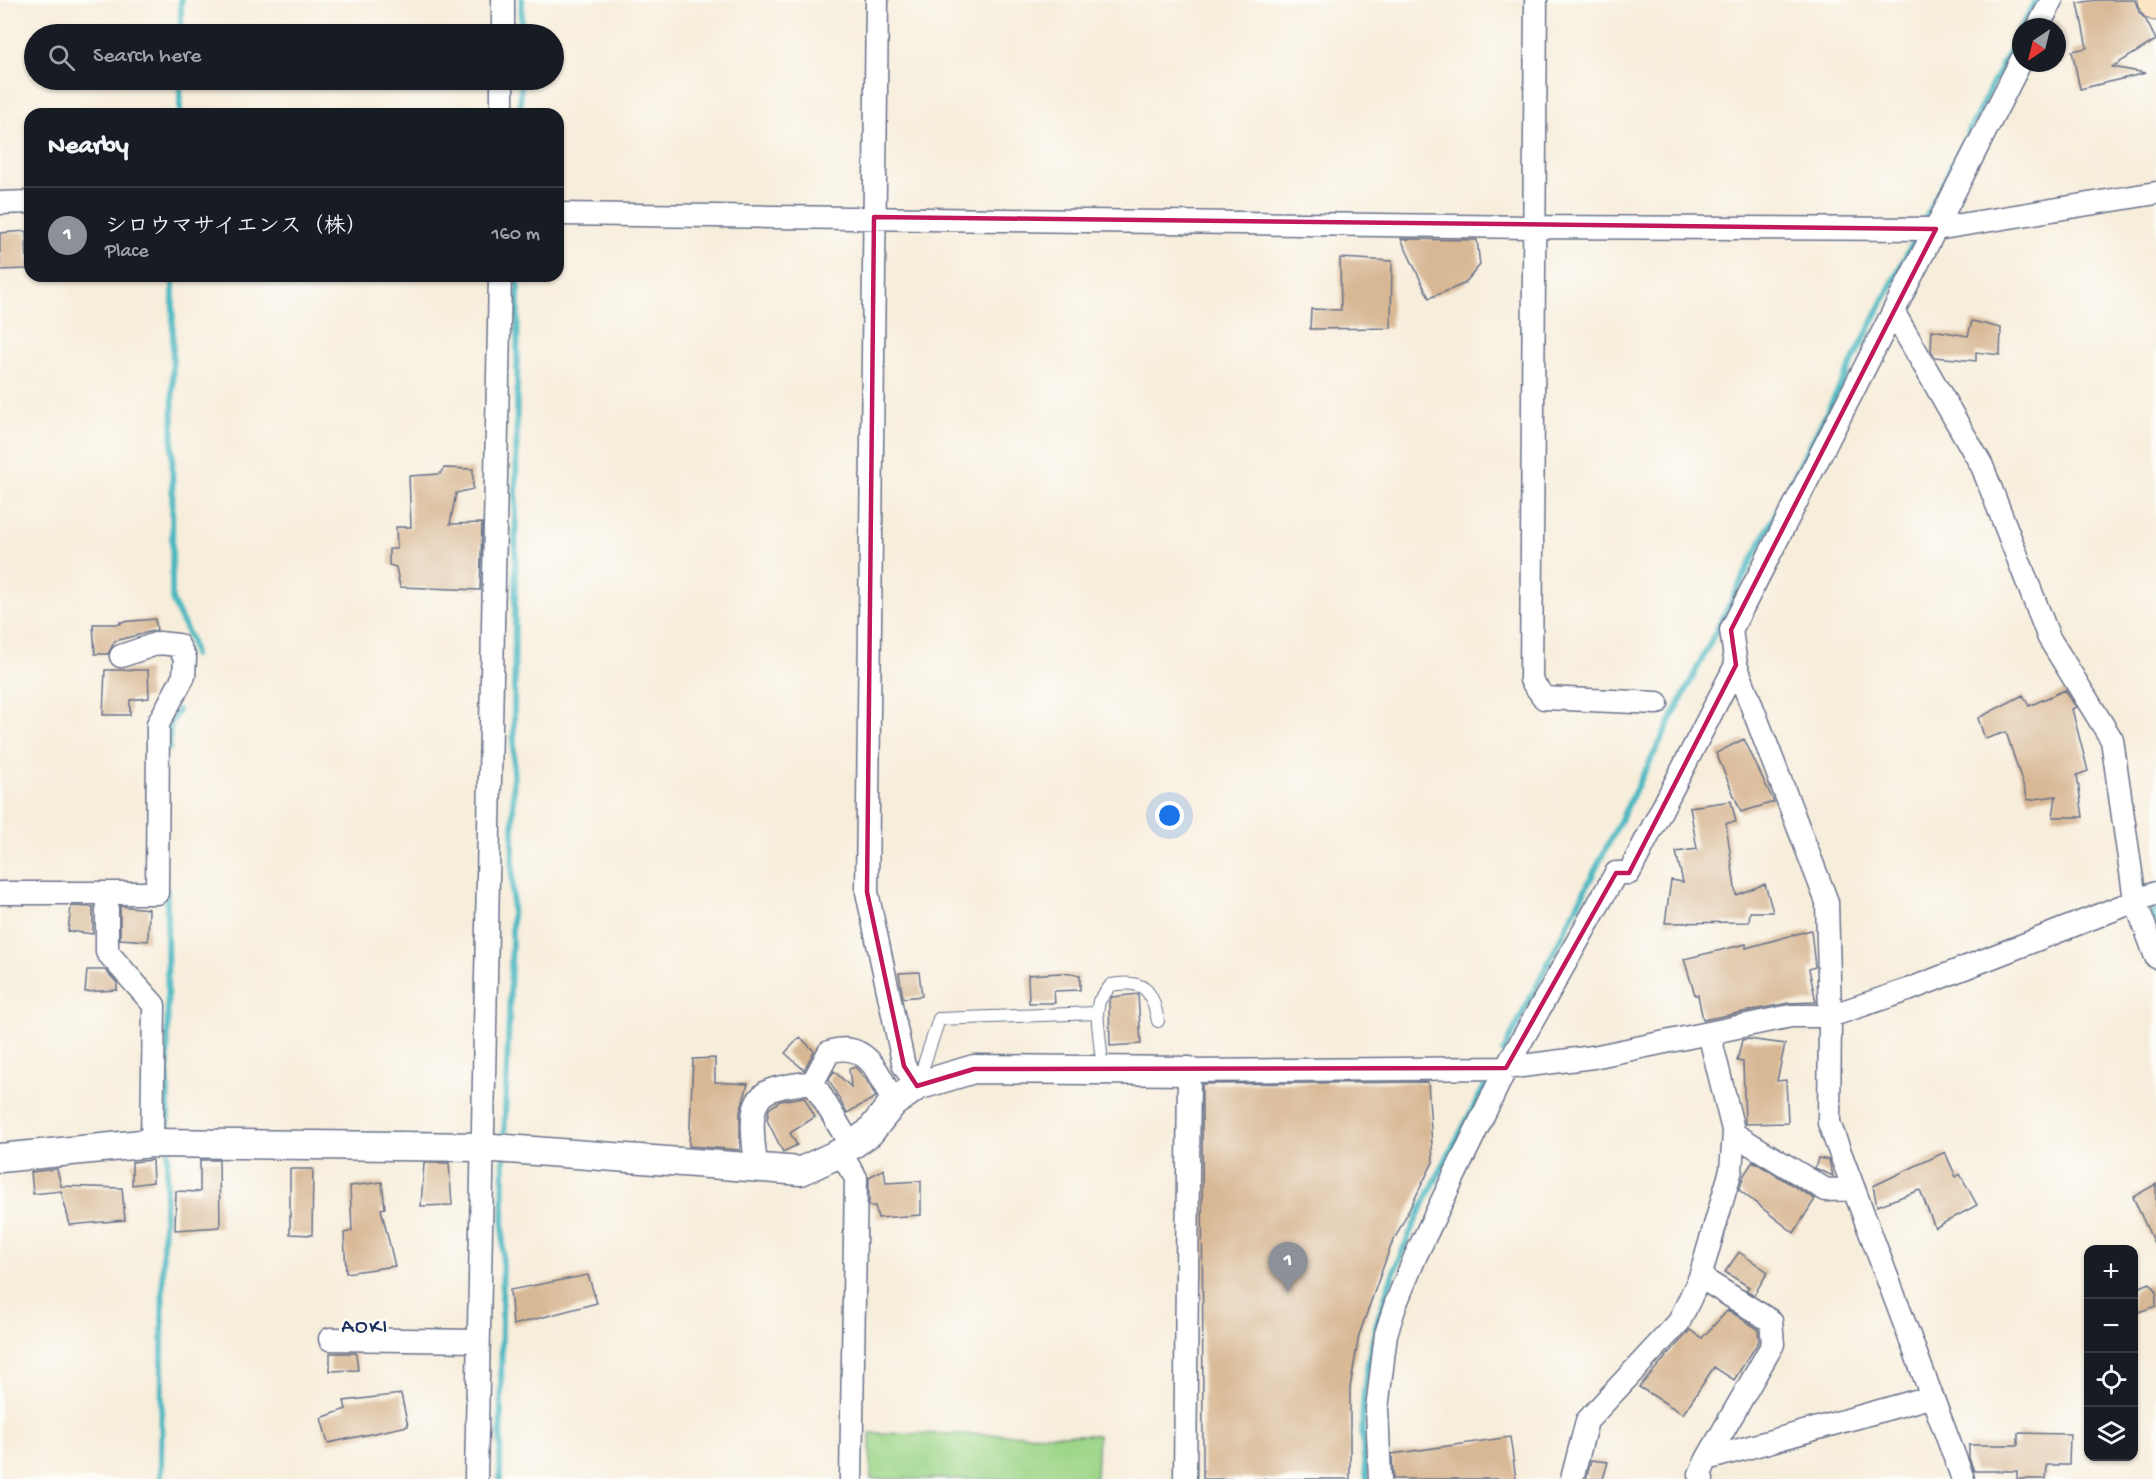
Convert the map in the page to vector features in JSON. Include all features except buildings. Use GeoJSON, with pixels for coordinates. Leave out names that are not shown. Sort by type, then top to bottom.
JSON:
{"type":"FeatureCollection","features":[{"type":"Feature","properties":{"kind":"main road"},"geometry":{"type":"LineString","coordinates":[[2154,0],[2156,4]]}},
{"type":"Feature","properties":{"kind":"street"},"geometry":{"type":"LineString","coordinates":[[503,0],[503,24]]}},
{"type":"Feature","properties":{"kind":"street"},"geometry":{"type":"LineString","coordinates":[[877,0],[867,892],[903,1066],[917,1086]]}},
{"type":"Feature","properties":{"kind":"street"},"geometry":{"type":"LineString","coordinates":[[1536,0],[1532,227],[1531,680],[1544,698],[1657,703]]}},
{"type":"Feature","properties":{"kind":"street"},"geometry":{"type":"LineString","coordinates":[[2043,18],[2052,0]]}},
{"type":"Feature","properties":{"kind":"street"},"geometry":{"type":"LineString","coordinates":[[1963,1479],[1829,1123],[1830,1016],[1827,902],[1736,664],[1731,630],[2015,72]]}},
{"type":"Feature","properties":{"kind":"street"},"geometry":{"type":"LineString","coordinates":[[502,90],[502,108]]}},
{"type":"Feature","properties":{"kind":"street"},"geometry":{"type":"LineString","coordinates":[[564,214],[1532,227],[1936,229],[2156,193]]}},
{"type":"Feature","properties":{"kind":"street"},"geometry":{"type":"LineString","coordinates":[[0,203],[24,202]]}},
{"type":"Feature","properties":{"kind":"street"},"geometry":{"type":"LineString","coordinates":[[476,1479],[500,282]]}},
{"type":"Feature","properties":{"kind":"street"},"geometry":{"type":"LineString","coordinates":[[1894,313],[1982,466],[2049,638],[2112,740],[2146,897],[2156,957]]}},
{"type":"Feature","properties":{"kind":"street"},"geometry":{"type":"LineString","coordinates":[[0,893],[157,893],[158,724],[184,676],[185,658],[178,645],[159,643],[122,656]]}},
{"type":"Feature","properties":{"kind":"street"},"geometry":{"type":"LineString","coordinates":[[1380,1479],[1377,1409],[1386,1334],[1416,1255],[1506,1068],[1616,873],[1629,873],[1736,664]]}},
{"type":"Feature","properties":{"kind":"street"},"geometry":{"type":"LineString","coordinates":[[107,894],[107,952],[154,1005],[152,1143]]}},
{"type":"Feature","properties":{"kind":"street"},"geometry":{"type":"LineString","coordinates":[[0,1158],[152,1143],[481,1147],[801,1171],[845,1150],[869,1133],[893,1102],[917,1086],[974,1069],[1189,1071],[1506,1068],[1593,1057],[1791,1016],[1830,1016],[1908,990],[2146,897]]}},
{"type":"Feature","properties":{"kind":"street"},"geometry":{"type":"LineString","coordinates":[[1572,1479],[1587,1420],[1679,1322],[1700,1277],[1731,1170],[1734,1134],[1708,1033]]}},
{"type":"Feature","properties":{"kind":"street"},"geometry":{"type":"LineString","coordinates":[[813,1082],[829,1052],[838,1049],[857,1053],[876,1065],[893,1102]]}},
{"type":"Feature","properties":{"kind":"street"},"geometry":{"type":"LineString","coordinates":[[1185,1479],[1189,1071]]}},
{"type":"Feature","properties":{"kind":"street"},"geometry":{"type":"LineString","coordinates":[[756,1168],[753,1109],[760,1096],[772,1089],[813,1082]]}},
{"type":"Feature","properties":{"kind":"street"},"geometry":{"type":"LineString","coordinates":[[813,1082],[856,1178],[851,1479]]}},
{"type":"Feature","properties":{"kind":"street"},"geometry":{"type":"LineString","coordinates":[[1734,1134],[1826,1190],[1854,1190]]}},
{"type":"Feature","properties":{"kind":"street"},"geometry":{"type":"LineString","coordinates":[[1700,1277],[1771,1321],[1773,1344],[1704,1469]]}},
{"type":"Feature","properties":{"kind":"street"},"geometry":{"type":"LineString","coordinates":[[330,1339],[478,1341]]}},
{"type":"Feature","properties":{"kind":"street"},"geometry":{"type":"LineString","coordinates":[[1704,1469],[1930,1396]]}},
{"type":"Feature","properties":{"kind":"lane"},"geometry":{"type":"LineString","coordinates":[[1101,1053],[1097,1013],[1099,1001],[1111,985],[1127,982],[1140,985],[1154,998],[1158,1021]]}},
{"type":"Feature","properties":{"kind":"lane"},"geometry":{"type":"LineString","coordinates":[[917,1086],[939,1019],[1097,1013]]}},
{"type":"Feature","properties":{"kind":"highlighted area"},"geometry":{"type":"Polygon","coordinates":[[[874,217],[1936,229],[1731,630],[1736,665],[1629,873],[1616,873],[1506,1068],[974,1069],[917,1086],[904,1066],[867,892],[874,217]]]}},
{"type":"Feature","properties":{"kind":"green space"},"geometry":{"type":"Polygon","coordinates":[[[870,1433],[1098,1435],[1096,1479],[871,1479],[870,1433]]]}},
{"type":"Feature","properties":{"kind":"waterway"},"geometry":{"type":"LineString","coordinates":[[181,0],[181,24]]}},
{"type":"Feature","properties":{"kind":"waterway"},"geometry":{"type":"LineString","coordinates":[[521,24],[522,0]]}},
{"type":"Feature","properties":{"kind":"waterway"},"geometry":{"type":"LineString","coordinates":[[2026,18],[2037,0]]}},
{"type":"Feature","properties":{"kind":"waterway"},"geometry":{"type":"LineString","coordinates":[[1922,225],[2012,45]]}},
{"type":"Feature","properties":{"kind":"waterway"},"geometry":{"type":"LineString","coordinates":[[180,90],[180,108]]}},
{"type":"Feature","properties":{"kind":"waterway"},"geometry":{"type":"LineString","coordinates":[[520,108],[521,90]]}},
{"type":"Feature","properties":{"kind":"waterway"},"geometry":{"type":"LineString","coordinates":[[1503,1052],[1917,234]]}},
{"type":"Feature","properties":{"kind":"waterway"},"geometry":{"type":"LineString","coordinates":[[173,282],[172,600],[191,640],[194,655]]}},
{"type":"Feature","properties":{"kind":"waterway"},"geometry":{"type":"LineString","coordinates":[[504,1142],[512,941],[518,282]]}},
{"type":"Feature","properties":{"kind":"waterway"},"geometry":{"type":"LineString","coordinates":[[169,749],[170,726],[178,710]]}},
{"type":"Feature","properties":{"kind":"waterway"},"geometry":{"type":"LineString","coordinates":[[167,891],[168,1136]]}},
{"type":"Feature","properties":{"kind":"waterway"},"geometry":{"type":"LineString","coordinates":[[2156,910],[2151,912],[2156,924]]}},
{"type":"Feature","properties":{"kind":"waterway"},"geometry":{"type":"LineString","coordinates":[[1367,1479],[1362,1426],[1366,1374],[1377,1323],[1414,1224],[1487,1082]]}},
{"type":"Feature","properties":{"kind":"waterway"},"geometry":{"type":"LineString","coordinates":[[161,1479],[163,1244],[168,1152]]}},
{"type":"Feature","properties":{"kind":"waterway"},"geometry":{"type":"LineString","coordinates":[[500,1479],[504,1155]]}},
{"type":"Feature","properties":{"kind":"place","name":"シロウマサイエンス（株）"},"geometry":{"type":"Point","coordinates":[1288,1292]}},
{"type":"Feature","properties":{"kind":"district","name":"AOKI"},"geometry":{"type":"Point","coordinates":[365,1325]}}]}
